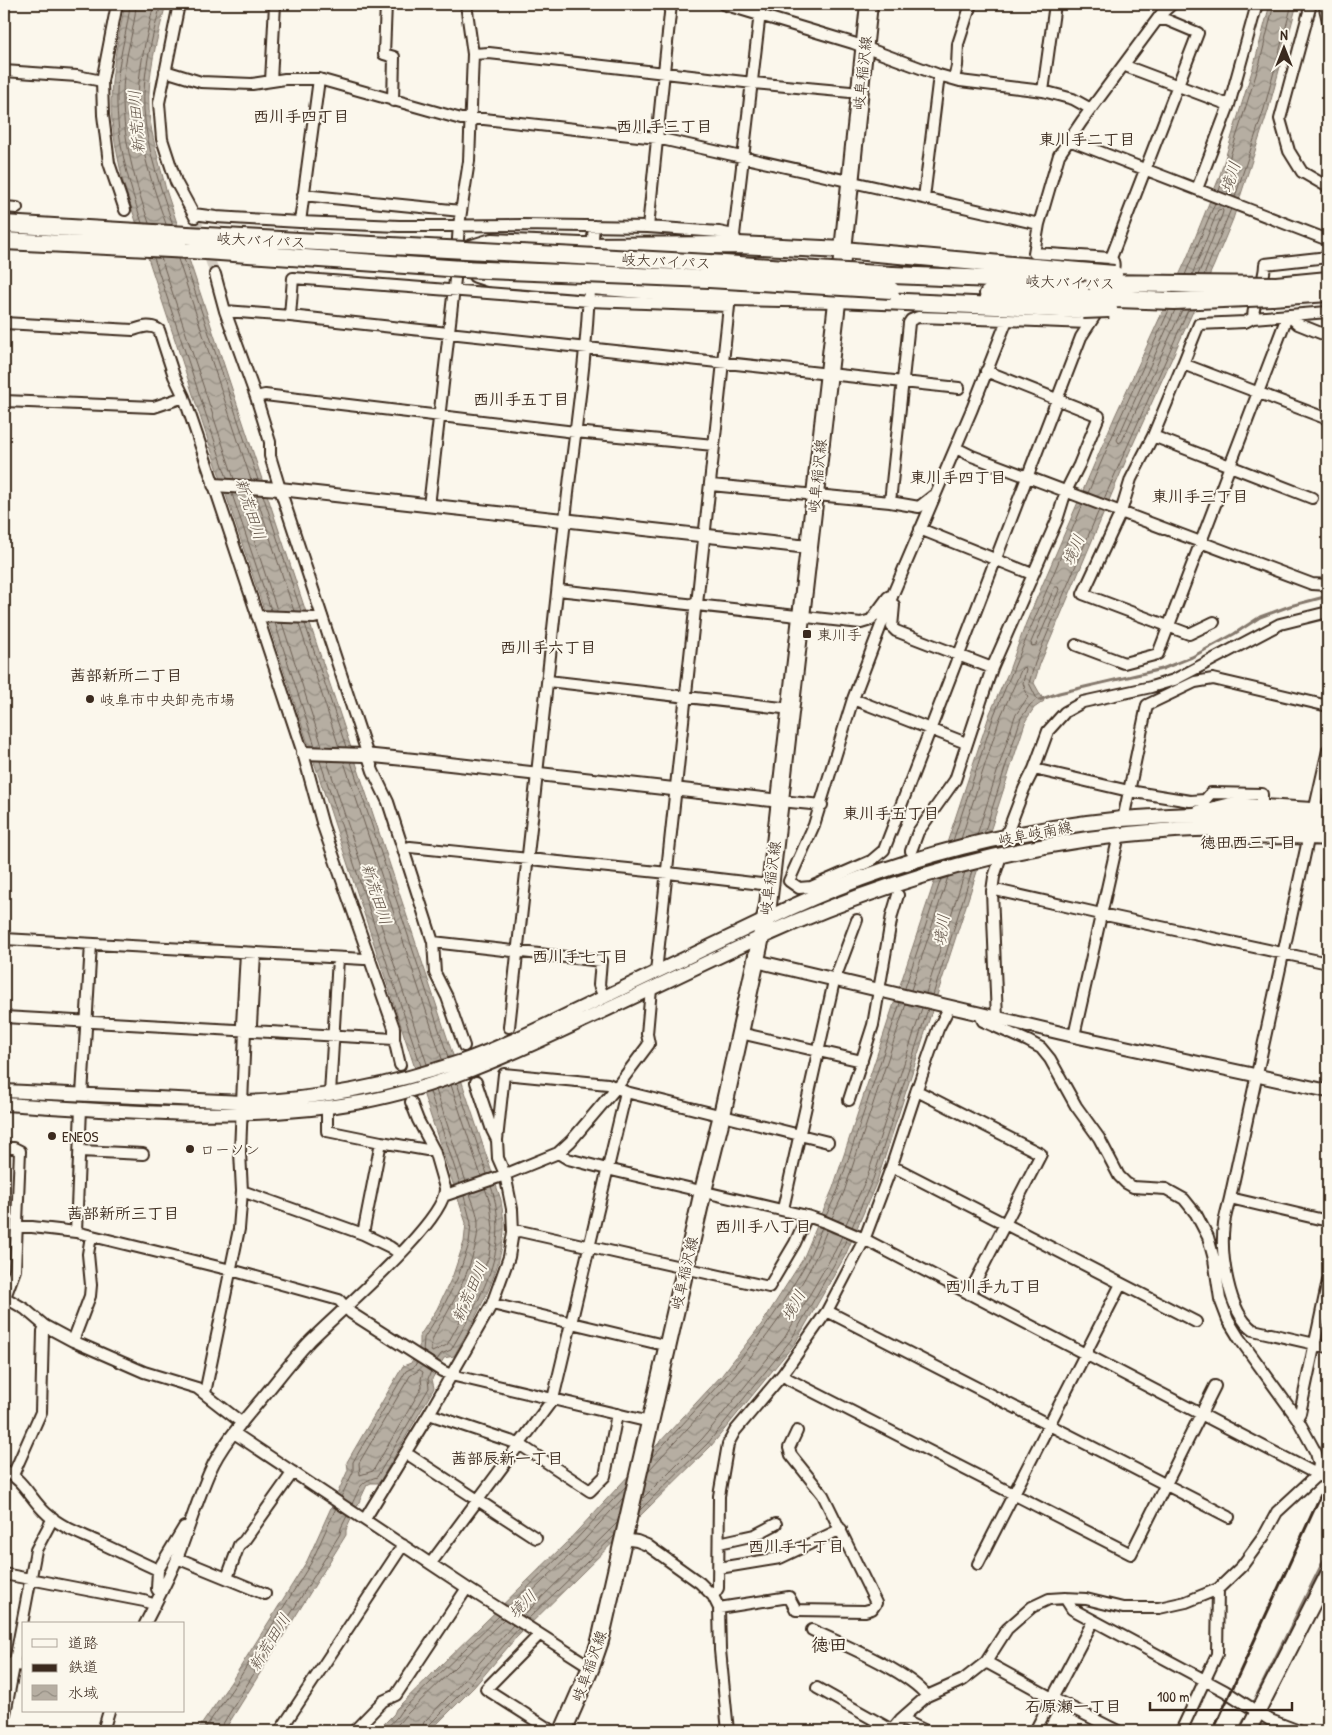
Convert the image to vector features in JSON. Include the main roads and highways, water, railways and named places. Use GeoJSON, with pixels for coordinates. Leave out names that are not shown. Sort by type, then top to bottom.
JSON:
{"type":"FeatureCollection","features":[{"type":"Feature","properties":{"kind":"main road","name":"岐阜稲沢線"},"geometry":{"type":"LineString","coordinates":[[563,1731],[592,1668],[600,1640],[722,1115],[765,920],[791,709],[869,4]]}},
{"type":"Feature","properties":{"kind":"main road","name":"岐大バイパス"},"geometry":{"type":"LineString","coordinates":[[4,224],[462,251],[709,263],[1088,304],[1155,309],[1174,301],[1274,291],[1328,280]]}},
{"type":"Feature","properties":{"kind":"main road"},"geometry":{"type":"LineString","coordinates":[[462,251],[492,242],[581,246],[736,240],[1164,277],[1180,285]]}},
{"type":"Feature","properties":{"kind":"main road","name":"岐大バイパス"},"geometry":{"type":"LineString","coordinates":[[4,241],[191,250],[462,269],[709,279],[891,283]]}},
{"type":"Feature","properties":{"kind":"main road"},"geometry":{"type":"LineString","coordinates":[[462,269],[488,278],[730,302],[837,299],[1088,304]]}},
{"type":"Feature","properties":{"kind":"main road","name":"岐大バイパス"},"geometry":{"type":"LineString","coordinates":[[1088,304],[1180,285],[1328,293]]}},
{"type":"Feature","properties":{"kind":"main road","name":"岐阜岐南線"},"geometry":{"type":"LineString","coordinates":[[765,920],[790,907],[853,882],[932,856],[1004,837],[1123,820],[1186,815],[1270,815],[1328,818]]}},
{"type":"Feature","properties":{"kind":"main road","name":"岐阜岐南線"},"geometry":{"type":"LineString","coordinates":[[761,937],[798,920],[868,893],[935,871],[1064,842],[1119,835],[1210,828],[1270,828],[1328,831]]}},
{"type":"Feature","properties":{"kind":"main road"},"geometry":{"type":"LineString","coordinates":[[1248,1731],[1256,1710],[1328,1574]]}},
{"type":"Feature","properties":{"kind":"water","name":"新荒田川"},"geometry":{"type":"Polygon","coordinates":[[[125,4],[166,4],[153,57],[149,110],[166,190],[501,1200],[504,1223],[502,1248],[486,1296],[454,1356],[444,1358],[432,1379],[434,1388],[379,1483],[367,1485],[346,1530],[346,1535],[224,1731],[197,1731],[231,1682],[307,1561],[348,1470],[347,1462],[403,1366],[411,1363],[419,1348],[419,1337],[437,1309],[453,1275],[464,1242],[466,1223],[123,182],[113,133],[111,90],[125,4]]]}},
{"type":"Feature","properties":{"kind":"water","name":"境川"},"geometry":{"type":"Polygon","coordinates":[[[1270,4],[1297,4],[1268,111],[1233,219],[1129,453],[1040,664],[1034,683],[1044,701],[1034,708],[1026,720],[877,1181],[845,1256],[795,1343],[711,1446],[514,1640],[474,1687],[430,1731],[377,1731],[394,1714],[396,1709],[566,1543],[722,1375],[761,1325],[803,1259],[833,1188],[990,713],[1008,673],[1026,623],[1115,416],[1187,258],[1219,178],[1255,61],[1270,4]]]}},
{"type":"Feature","properties":{"kind":"waterway"},"geometry":{"type":"LineString","coordinates":[[1039,700],[1059,693],[1162,669],[1192,657],[1260,617],[1290,606],[1328,596]]}},
{"type":"Feature","properties":{"kind":"waterway"},"geometry":{"type":"LineString","coordinates":[[1239,1731],[1328,1552]]}},
{"type":"Feature","properties":{"kind":"tunnel"},"geometry":{"type":"LineString","coordinates":[[195,217],[215,274]]}},
{"type":"Feature","properties":{"kind":"railway"},"geometry":{"type":"LineString","coordinates":[[1213,1731],[1328,1479]]}},
{"type":"Feature","properties":{"kind":"place","name":"東川手"},"geometry":{"type":"Point","coordinates":[807,634]}},
{"type":"Feature","properties":{"kind":"place","name":"岐阜市中央卸売市場"},"geometry":{"type":"Point","coordinates":[90,699]}},
{"type":"Feature","properties":{"kind":"place","name":"ENEOS"},"geometry":{"type":"Point","coordinates":[52,1136]}},
{"type":"Feature","properties":{"kind":"place","name":"ローソン"},"geometry":{"type":"Point","coordinates":[190,1149]}},
{"type":"Feature","properties":{"kind":"district","name":"西川手四丁目"},"geometry":{"type":"Point","coordinates":[301,116]}},
{"type":"Feature","properties":{"kind":"district","name":"西川手三丁目"},"geometry":{"type":"Point","coordinates":[664,126]}},
{"type":"Feature","properties":{"kind":"district","name":"東川手二丁目"},"geometry":{"type":"Point","coordinates":[1087,139]}},
{"type":"Feature","properties":{"kind":"district","name":"西川手五丁目"},"geometry":{"type":"Point","coordinates":[521,399]}},
{"type":"Feature","properties":{"kind":"district","name":"東川手四丁目"},"geometry":{"type":"Point","coordinates":[958,477]}},
{"type":"Feature","properties":{"kind":"district","name":"東川手三丁目"},"geometry":{"type":"Point","coordinates":[1200,496]}},
{"type":"Feature","properties":{"kind":"district","name":"西川手六丁目"},"geometry":{"type":"Point","coordinates":[548,647]}},
{"type":"Feature","properties":{"kind":"district","name":"茜部新所二丁目"},"geometry":{"type":"Point","coordinates":[126,675]}},
{"type":"Feature","properties":{"kind":"district","name":"東川手五丁目"},"geometry":{"type":"Point","coordinates":[891,813]}},
{"type":"Feature","properties":{"kind":"district","name":"徳田西三丁目"},"geometry":{"type":"Point","coordinates":[1248,842]}},
{"type":"Feature","properties":{"kind":"district","name":"西川手七丁目"},"geometry":{"type":"Point","coordinates":[580,956]}},
{"type":"Feature","properties":{"kind":"district","name":"茜部新所三丁目"},"geometry":{"type":"Point","coordinates":[123,1213]}},
{"type":"Feature","properties":{"kind":"district","name":"西川手八丁目"},"geometry":{"type":"Point","coordinates":[763,1226]}},
{"type":"Feature","properties":{"kind":"district","name":"西川手九丁目"},"geometry":{"type":"Point","coordinates":[993,1286]}},
{"type":"Feature","properties":{"kind":"district","name":"茜部辰新一丁目"},"geometry":{"type":"Point","coordinates":[507,1458]}},
{"type":"Feature","properties":{"kind":"district","name":"西川手十丁目"},"geometry":{"type":"Point","coordinates":[796,1546]}},
{"type":"Feature","properties":{"kind":"district","name":"徳田"},"geometry":{"type":"Point","coordinates":[829,1644]}},
{"type":"Feature","properties":{"kind":"district","name":"石原瀬一丁目"},"geometry":{"type":"Point","coordinates":[1073,1706]}}]}
